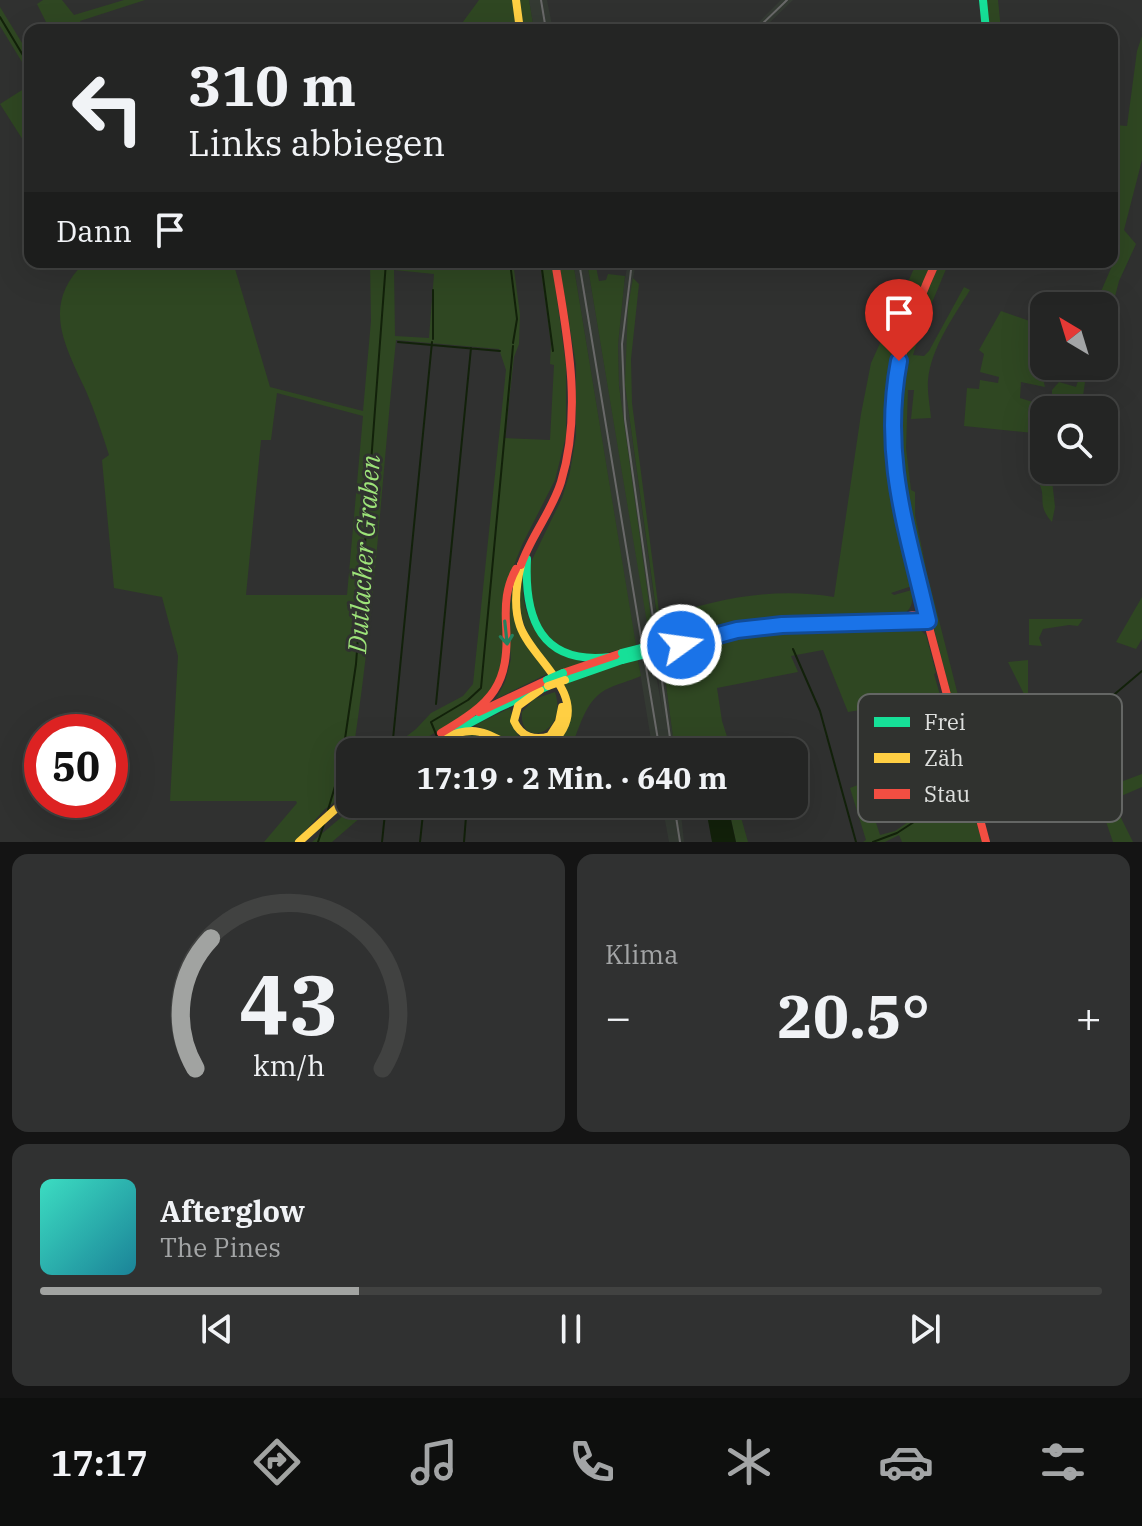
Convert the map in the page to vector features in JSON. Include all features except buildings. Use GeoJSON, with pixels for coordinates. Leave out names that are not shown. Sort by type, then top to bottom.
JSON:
{"type":"FeatureCollection","features":[{"type":"Feature","properties":{"kind":"main road"},"geometry":{"type":"LineString","coordinates":[[516,0],[519,24]]}},
{"type":"Feature","properties":{"kind":"main road"},"geometry":{"type":"LineString","coordinates":[[983,0],[985,24]]}},
{"type":"Feature","properties":{"kind":"main road"},"geometry":{"type":"LineString","coordinates":[[445,735],[482,732],[513,748],[534,752],[554,742],[563,730],[568,705],[563,680],[528,642],[518,622],[516,592],[527,550],[561,483],[571,421],[570,366],[556,268]]}},
{"type":"Feature","properties":{"kind":"main road"},"geometry":{"type":"LineString","coordinates":[[934,268],[906,335],[897,375],[892,443],[896,483],[947,694]]}},
{"type":"Feature","properties":{"kind":"main road"},"geometry":{"type":"LineString","coordinates":[[527,550],[527,601],[533,621],[544,638],[568,655],[586,659],[622,657]]}},
{"type":"Feature","properties":{"kind":"main road"},"geometry":{"type":"LineString","coordinates":[[445,735],[476,713],[496,693],[504,677],[508,659],[505,601],[512,576],[523,560]]}},
{"type":"Feature","properties":{"kind":"main road"},"geometry":{"type":"LineString","coordinates":[[907,616],[920,591]]}},
{"type":"Feature","properties":{"kind":"main road"},"geometry":{"type":"LineString","coordinates":[[890,622],[907,616],[927,619]]}},
{"type":"Feature","properties":{"kind":"main road"},"geometry":{"type":"LineString","coordinates":[[476,713],[622,657],[737,630],[927,619]]}},
{"type":"Feature","properties":{"kind":"main road"},"geometry":{"type":"LineString","coordinates":[[563,680],[610,657]]}},
{"type":"Feature","properties":{"kind":"main road"},"geometry":{"type":"LineString","coordinates":[[545,685],[521,702],[515,711],[516,727],[523,736],[534,740],[546,739],[555,730],[561,713],[563,680]]}},
{"type":"Feature","properties":{"kind":"main road"},"geometry":{"type":"LineString","coordinates":[[440,738],[545,685]]}},
{"type":"Feature","properties":{"kind":"main road"},"geometry":{"type":"LineString","coordinates":[[299,842],[336,809]]}},
{"type":"Feature","properties":{"kind":"main road"},"geometry":{"type":"LineString","coordinates":[[305,842],[336,812]]}},
{"type":"Feature","properties":{"kind":"main road"},"geometry":{"type":"LineString","coordinates":[[981,822],[986,842]]}},
{"type":"Feature","properties":{"kind":"shaded area"},"geometry":{"type":"Polygon","coordinates":[[[43,0],[62,0],[74,15],[124,0],[145,0],[80,21],[82,24],[47,24],[37,4],[43,0]]]}},
{"type":"Feature","properties":{"kind":"shaded area"},"geometry":{"type":"Polygon","coordinates":[[[479,0],[513,0],[516,24],[461,24],[479,0]]]}},
{"type":"Feature","properties":{"kind":"shaded area"},"geometry":{"type":"Polygon","coordinates":[[[519,0],[529,0],[533,24],[523,24],[519,0]]]}},
{"type":"Feature","properties":{"kind":"shaded area"},"geometry":{"type":"Polygon","coordinates":[[[529,0],[547,0],[552,24],[533,24],[529,0]]]}},
{"type":"Feature","properties":{"kind":"shaded area"},"geometry":{"type":"Polygon","coordinates":[[[781,0],[793,0],[768,24],[757,24],[781,0]]]}},
{"type":"Feature","properties":{"kind":"shaded area"},"geometry":{"type":"Polygon","coordinates":[[[986,0],[998,0],[1000,24],[989,24],[986,0]]]}},
{"type":"Feature","properties":{"kind":"shaded area"},"geometry":{"type":"Polygon","coordinates":[[[0,7],[24,46],[24,65],[0,26],[0,7]]]}},
{"type":"Feature","properties":{"kind":"shaded area"},"geometry":{"type":"Polygon","coordinates":[[[1142,36],[1142,160],[1124,230],[1136,244],[1116,292],[1101,292],[1111,268],[1118,268],[1118,125],[1127,126],[1137,51],[1142,36]]]}},
{"type":"Feature","properties":{"kind":"shaded area"},"geometry":{"type":"Polygon","coordinates":[[[24,89],[24,142],[0,104],[24,89]]]}},
{"type":"Feature","properties":{"kind":"shaded area"},"geometry":{"type":"Polygon","coordinates":[[[80,268],[235,268],[270,387],[363,411],[371,321],[370,268],[514,268],[520,314],[519,344],[514,357],[505,438],[550,440],[554,365],[550,364],[551,344],[541,268],[553,268],[566,366],[566,436],[555,480],[505,587],[504,669],[491,694],[466,714],[426,738],[404,738],[431,713],[463,696],[473,684],[506,370],[499,349],[396,340],[367,650],[355,738],[336,738],[336,801],[295,842],[264,842],[296,801],[170,801],[178,656],[162,597],[114,588],[102,460],[109,455],[64,340],[60,309],[64,294],[80,268]],[[394,270],[395,336],[429,338],[434,274],[394,270]],[[277,393],[271,440],[261,440],[246,595],[347,595],[363,416],[277,393]]]}},
{"type":"Feature","properties":{"kind":"shaded area"},"geometry":{"type":"Polygon","coordinates":[[[560,268],[574,268],[636,645],[596,656],[569,653],[546,637],[532,611],[529,566],[562,498],[570,472],[576,436],[576,365],[560,268]]]}},
{"type":"Feature","properties":{"kind":"shaded area"},"geometry":{"type":"Polygon","coordinates":[[[574,268],[588,268],[663,715],[619,386],[618,345],[624,284],[627,268],[635,268],[625,385],[673,738],[651,738],[574,268]]]}},
{"type":"Feature","properties":{"kind":"shaded area"},"geometry":{"type":"Polygon","coordinates":[[[588,268],[596,268],[599,281],[606,280],[608,274],[625,276],[618,345],[619,386],[654,640],[650,641],[588,268]]]}},
{"type":"Feature","properties":{"kind":"shaded area"},"geometry":{"type":"Polygon","coordinates":[[[914,268],[930,268],[900,348],[891,414],[894,473],[912,586],[891,593],[894,595],[912,590],[908,610],[888,618],[772,623],[689,631],[660,638],[625,385],[628,307],[633,278],[639,284],[631,359],[632,403],[660,619],[702,605],[746,596],[789,593],[834,597],[871,363],[914,268]]]}},
{"type":"Feature","properties":{"kind":"shaded area"},"geometry":{"type":"Polygon","coordinates":[[[937,268],[946,268],[913,355],[924,356],[964,287],[970,290],[944,333],[930,368],[931,418],[911,419],[914,390],[908,390],[906,448],[927,573],[958,694],[951,694],[915,555],[896,457],[898,385],[917,313],[937,268]]]}},
{"type":"Feature","properties":{"kind":"shaded area"},"geometry":{"type":"Polygon","coordinates":[[[1001,311],[1030,321],[1030,380],[1044,380],[1045,387],[1021,382],[1020,398],[1030,401],[1030,433],[964,426],[967,388],[979,389],[980,380],[998,383],[999,377],[980,372],[984,354],[979,350],[1001,311]]]}},
{"type":"Feature","properties":{"kind":"shaded area"},"geometry":{"type":"Polygon","coordinates":[[[1078,381],[1085,382],[1083,396],[1052,396],[1052,390],[1059,382],[1076,387],[1078,381]]]}},
{"type":"Feature","properties":{"kind":"shaded area"},"geometry":{"type":"Polygon","coordinates":[[[1039,484],[1052,484],[1055,507],[1052,522],[1044,511],[1039,484]]]}},
{"type":"Feature","properties":{"kind":"shaded area"},"geometry":{"type":"Polygon","coordinates":[[[523,574],[525,608],[536,629],[583,663],[556,672],[538,649],[522,615],[520,589],[523,574]]]}},
{"type":"Feature","properties":{"kind":"shaded area"},"geometry":{"type":"Polygon","coordinates":[[[512,580],[512,601],[547,674],[496,699],[505,682],[511,659],[507,614],[512,580]]]}},
{"type":"Feature","properties":{"kind":"shaded area"},"geometry":{"type":"Polygon","coordinates":[[[1142,597],[1142,639],[1136,649],[1116,642],[1142,597]]]}},
{"type":"Feature","properties":{"kind":"shaded area"},"geometry":{"type":"Polygon","coordinates":[[[1029,619],[1083,619],[1078,626],[1043,629],[1039,638],[1042,646],[1029,645],[1029,619]]]}},
{"type":"Feature","properties":{"kind":"shaded area"},"geometry":{"type":"Polygon","coordinates":[[[828,628],[918,628],[926,635],[940,694],[858,694],[858,710],[848,712],[823,650],[791,656],[798,672],[717,688],[727,738],[673,738],[662,655],[745,637],[828,628]]]}},
{"type":"Feature","properties":{"kind":"shaded area"},"geometry":{"type":"Polygon","coordinates":[[[638,660],[641,676],[598,695],[587,709],[575,738],[555,738],[568,722],[570,714],[569,696],[564,684],[638,660]]]}},
{"type":"Feature","properties":{"kind":"shaded area"},"geometry":{"type":"Polygon","coordinates":[[[1028,660],[1028,694],[1024,694],[1008,662],[1028,660]]]}},
{"type":"Feature","properties":{"kind":"shaded area"},"geometry":{"type":"Polygon","coordinates":[[[555,692],[557,707],[550,727],[542,732],[527,731],[522,712],[534,699],[555,692]]]}},
{"type":"Feature","properties":{"kind":"shaded area"},"geometry":{"type":"Polygon","coordinates":[[[510,708],[521,738],[503,738],[475,725],[510,708]]]}},
{"type":"Feature","properties":{"kind":"shaded area"},"geometry":{"type":"Polygon","coordinates":[[[479,734],[487,738],[452,738],[479,734]]]}},
{"type":"Feature","properties":{"kind":"shaded area"},"geometry":{"type":"Polygon","coordinates":[[[1142,774],[1142,787],[1122,796],[1122,781],[1142,774]]]}},
{"type":"Feature","properties":{"kind":"shaded area"},"geometry":{"type":"Polygon","coordinates":[[[858,785],[858,814],[850,788],[858,785]]]}},
{"type":"Feature","properties":{"kind":"shaded area"},"geometry":{"type":"Polygon","coordinates":[[[340,818],[360,818],[332,842],[312,842],[340,818]]]}},
{"type":"Feature","properties":{"kind":"shaded area"},"geometry":{"type":"Polygon","coordinates":[[[665,818],[681,818],[684,842],[669,842],[665,818]]]}},
{"type":"Feature","properties":{"kind":"shaded area"},"geometry":{"type":"Polygon","coordinates":[[[708,818],[731,818],[736,842],[712,842],[708,818]]]}},
{"type":"Feature","properties":{"kind":"shaded area"},"geometry":{"type":"Polygon","coordinates":[[[731,818],[741,818],[748,842],[736,842],[731,818]]]}},
{"type":"Feature","properties":{"kind":"shaded area"},"geometry":{"type":"Polygon","coordinates":[[[1122,820],[1133,842],[1113,842],[1106,822],[1122,820]]]}},
{"type":"Feature","properties":{"kind":"shaded area"},"geometry":{"type":"Polygon","coordinates":[[[860,822],[876,822],[880,835],[895,831],[908,822],[976,822],[982,842],[902,842],[899,835],[885,842],[863,842],[866,840],[860,822]]]}},
{"type":"Feature","properties":{"kind":"waterway","name":"Dutlacher Graben"},"geometry":{"type":"LineString","coordinates":[[0,17],[24,57]]}},
{"type":"Feature","properties":{"kind":"waterway","name":"Dutlacher Graben"},"geometry":{"type":"LineString","coordinates":[[328,810],[341,766],[356,664],[386,268]]}},
{"type":"Feature","properties":{"kind":"waterway"},"geometry":{"type":"LineString","coordinates":[[511,268],[517,319],[513,343]]}},
{"type":"Feature","properties":{"kind":"waterway"},"geometry":{"type":"LineString","coordinates":[[542,268],[553,351]]}},
{"type":"Feature","properties":{"kind":"waterway"},"geometry":{"type":"LineString","coordinates":[[433,290],[433,339]]}},
{"type":"Feature","properties":{"kind":"waterway"},"geometry":{"type":"LineString","coordinates":[[398,342],[500,351]]}},
{"type":"Feature","properties":{"kind":"waterway"},"geometry":{"type":"LineString","coordinates":[[393,738],[432,342]]}},
{"type":"Feature","properties":{"kind":"waterway"},"geometry":{"type":"LineString","coordinates":[[438,738],[431,722],[468,700],[481,688],[513,346]]}},
{"type":"Feature","properties":{"kind":"waterway"},"geometry":{"type":"LineString","coordinates":[[436,704],[471,348]]}},
{"type":"Feature","properties":{"kind":"waterway"},"geometry":{"type":"LineString","coordinates":[[793,649],[820,711],[856,842]]}},
{"type":"Feature","properties":{"kind":"waterway"},"geometry":{"type":"LineString","coordinates":[[1115,694],[1142,671]]}},
{"type":"Feature","properties":{"kind":"waterway"},"geometry":{"type":"LineString","coordinates":[[382,842],[385,818]]}},
{"type":"Feature","properties":{"kind":"waterway"},"geometry":{"type":"LineString","coordinates":[[420,842],[423,818]]}},
{"type":"Feature","properties":{"kind":"waterway"},"geometry":{"type":"LineString","coordinates":[[464,842],[466,818]]}},
{"type":"Feature","properties":{"kind":"waterway"},"geometry":{"type":"LineString","coordinates":[[873,842],[897,833],[914,822]]}},
{"type":"Feature","properties":{"kind":"waterway","name":"Dutlacher Graben"},"geometry":{"type":"LineString","coordinates":[[318,842],[324,824]]}},
{"type":"Feature","properties":{"kind":"railway"},"geometry":{"type":"LineString","coordinates":[[541,0],[545,24]]}},
{"type":"Feature","properties":{"kind":"railway"},"geometry":{"type":"LineString","coordinates":[[762,24],[787,0]]}},
{"type":"Feature","properties":{"kind":"railway"},"geometry":{"type":"LineString","coordinates":[[580,268],[658,738]]}},
{"type":"Feature","properties":{"kind":"railway"},"geometry":{"type":"LineString","coordinates":[[631,268],[622,344],[625,419],[670,738]]}},
{"type":"Feature","properties":{"kind":"railway"},"geometry":{"type":"LineString","coordinates":[[676,818],[680,842]]}},
{"type":"Feature","properties":{"kind":"traffic: fast"},"geometry":{"type":"LineString","coordinates":[[983,0],[985,24]]}},
{"type":"Feature","properties":{"kind":"traffic: fast"},"geometry":{"type":"LineString","coordinates":[[527,559],[529,601],[542,634],[568,654],[586,658],[610,657]]}},
{"type":"Feature","properties":{"kind":"traffic: fast"},"geometry":{"type":"LineString","coordinates":[[681,638],[782,625],[928,621]]}},
{"type":"Feature","properties":{"kind":"traffic: fast"},"geometry":{"type":"LineString","coordinates":[[622,653],[681,638]]}},
{"type":"Feature","properties":{"kind":"traffic: fast"},"geometry":{"type":"LineString","coordinates":[[622,660],[681,645]]}},
{"type":"Feature","properties":{"kind":"traffic: fast"},"geometry":{"type":"LineString","coordinates":[[565,680],[622,660]]}},
{"type":"Feature","properties":{"kind":"traffic: fast"},"geometry":{"type":"LineString","coordinates":[[547,680],[563,673]]}},
{"type":"Feature","properties":{"kind":"traffic: fast"},"geometry":{"type":"LineString","coordinates":[[455,731],[548,686]]}},
{"type":"Feature","properties":{"kind":"traffic: slow"},"geometry":{"type":"LineString","coordinates":[[516,0],[519,24]]}},
{"type":"Feature","properties":{"kind":"traffic: slow"},"geometry":{"type":"LineString","coordinates":[[521,565],[516,596],[520,626],[554,675],[567,701],[568,715],[557,738]]}},
{"type":"Feature","properties":{"kind":"traffic: slow"},"geometry":{"type":"LineString","coordinates":[[548,686],[565,680]]}},
{"type":"Feature","properties":{"kind":"traffic: slow"},"geometry":{"type":"LineString","coordinates":[[540,690],[518,706],[514,721],[525,734],[534,738],[550,736],[559,722],[562,707]]}},
{"type":"Feature","properties":{"kind":"traffic: slow"},"geometry":{"type":"LineString","coordinates":[[445,738],[465,731],[481,732],[495,738]]}},
{"type":"Feature","properties":{"kind":"traffic: slow"},"geometry":{"type":"LineString","coordinates":[[299,842],[336,809]]}},
{"type":"Feature","properties":{"kind":"traffic: jam"},"geometry":{"type":"LineString","coordinates":[[521,565],[561,482],[568,455],[571,372],[556,268]]}},
{"type":"Feature","properties":{"kind":"traffic: jam"},"geometry":{"type":"LineString","coordinates":[[933,268],[902,355],[895,394],[893,439],[902,514],[947,694]]}},
{"type":"Feature","properties":{"kind":"traffic: jam"},"geometry":{"type":"LineString","coordinates":[[441,733],[485,702],[501,678],[505,663],[507,596],[516,569]]}},
{"type":"Feature","properties":{"kind":"traffic: jam"},"geometry":{"type":"LineString","coordinates":[[897,620],[912,615],[927,617]]}},
{"type":"Feature","properties":{"kind":"traffic: jam"},"geometry":{"type":"LineString","coordinates":[[681,645],[716,636]]}},
{"type":"Feature","properties":{"kind":"traffic: jam"},"geometry":{"type":"LineString","coordinates":[[563,673],[622,653]]}},
{"type":"Feature","properties":{"kind":"traffic: jam"},"geometry":{"type":"LineString","coordinates":[[479,712],[547,680]]}},
{"type":"Feature","properties":{"kind":"traffic: jam"},"geometry":{"type":"LineString","coordinates":[[981,822],[986,842]]}},
{"type":"Feature","properties":{"kind":"route"},"geometry":{"type":"LineString","coordinates":[[681,645],[737,630],[782,625],[928,621],[898,495],[893,458],[894,393],[899,361]]}}]}
